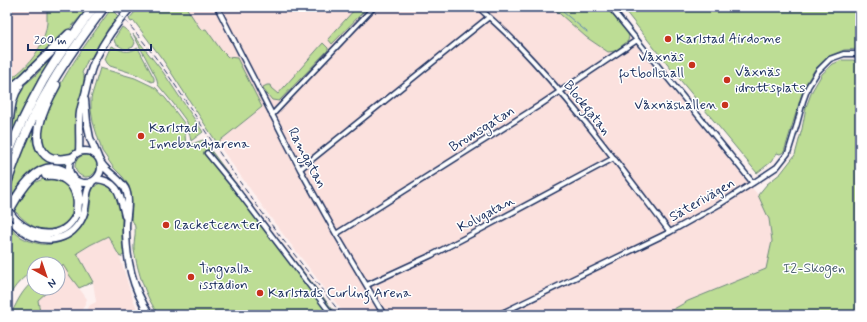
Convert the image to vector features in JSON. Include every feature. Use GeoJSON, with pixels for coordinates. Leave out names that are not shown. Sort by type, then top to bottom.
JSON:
{"type":"FeatureCollection","features":[{"type":"Feature","properties":{"kind":"highway"},"geometry":{"type":"LineString","coordinates":[[7,157],[21,122],[43,80],[94,7]]}},
{"type":"Feature","properties":{"kind":"highway"},"geometry":{"type":"LineString","coordinates":[[7,183],[21,142],[49,86],[104,7]]}},
{"type":"Feature","properties":{"kind":"highway"},"geometry":{"type":"LineString","coordinates":[[7,92],[24,78],[87,17]]}},
{"type":"Feature","properties":{"kind":"highway"},"geometry":{"type":"LineString","coordinates":[[72,158],[57,160],[49,157],[40,148],[37,139],[39,127],[53,90],[74,49]]}},
{"type":"Feature","properties":{"kind":"highway"},"geometry":{"type":"LineString","coordinates":[[7,129],[12,100],[24,78]]}},
{"type":"Feature","properties":{"kind":"highway"},"geometry":{"type":"LineString","coordinates":[[7,215],[28,181],[40,172],[47,169],[59,169],[74,179]]}},
{"type":"Feature","properties":{"kind":"highway"},"geometry":{"type":"LineString","coordinates":[[26,185],[48,174],[54,174],[64,178],[71,184],[78,197],[77,213]]}},
{"type":"Feature","properties":{"kind":"street"},"geometry":{"type":"LineString","coordinates":[[79,152],[80,111],[95,59],[110,33],[131,7]]}},
{"type":"Feature","properties":{"kind":"street","name":"Ramgatan"},"geometry":{"type":"LineString","coordinates":[[217,7],[300,169],[336,234],[384,315]]}},
{"type":"Feature","properties":{"kind":"street"},"geometry":{"type":"LineString","coordinates":[[272,115],[374,7]]}},
{"type":"Feature","properties":{"kind":"street","name":"Blockgatan"},"geometry":{"type":"LineString","coordinates":[[478,7],[517,44],[582,117],[670,232]]}},
{"type":"Feature","properties":{"kind":"street"},"geometry":{"type":"LineString","coordinates":[[610,7],[753,184]]}},
{"type":"Feature","properties":{"kind":"street"},"geometry":{"type":"LineString","coordinates":[[300,169],[489,17]]}},
{"type":"Feature","properties":{"kind":"street","name":"Bromsgatan"},"geometry":{"type":"LineString","coordinates":[[336,234],[560,92],[637,40]]}},
{"type":"Feature","properties":{"kind":"street","name":"Säterivägen"},"geometry":{"type":"LineString","coordinates":[[498,315],[670,232],[753,184],[777,167],[788,153],[808,87],[818,71],[830,59],[844,54],[860,55]]}},
{"type":"Feature","properties":{"kind":"street"},"geometry":{"type":"LineString","coordinates":[[85,94],[90,138],[107,171],[121,182],[125,189],[128,209],[126,219],[126,237],[131,274],[138,294],[150,315]]}},
{"type":"Feature","properties":{"kind":"street"},"geometry":{"type":"LineString","coordinates":[[7,209],[15,222],[22,231],[38,239],[58,239],[66,235],[82,220],[88,190],[101,172],[100,160],[94,154],[84,151],[79,152],[72,158],[69,168],[81,200],[77,213],[71,223],[63,230],[47,234],[38,233],[15,222],[7,215]]}},
{"type":"Feature","properties":{"kind":"street"},"geometry":{"type":"LineString","coordinates":[[207,153],[234,186],[332,315]]}},
{"type":"Feature","properties":{"kind":"street","name":"Kolvgatan"},"geometry":{"type":"LineString","coordinates":[[367,285],[495,222],[614,158]]}},
{"type":"Feature","properties":{"kind":"street"},"geometry":{"type":"LineString","coordinates":[[74,179],[82,183],[104,180],[111,183],[117,189],[126,219]]}},
{"type":"Feature","properties":{"kind":"shaded area"},"geometry":{"type":"Polygon","coordinates":[[[7,7],[47,7],[47,23],[45,33],[37,53],[23,69],[7,81],[7,7]]]}},
{"type":"Feature","properties":{"kind":"shaded area"},"geometry":{"type":"Polygon","coordinates":[[[186,7],[552,7],[586,37],[608,52],[615,51],[628,41],[629,36],[758,195],[769,219],[772,241],[766,269],[688,301],[663,315],[345,315],[276,225],[217,143],[262,107],[228,57],[206,29],[201,30],[186,7]]]}},
{"type":"Feature","properties":{"kind":"shaded area"},"geometry":{"type":"Polygon","coordinates":[[[108,236],[120,257],[137,309],[126,315],[88,315],[86,312],[90,305],[96,302],[93,282],[77,253],[108,236]]]}},
{"type":"Feature","properties":{"kind":"shaded area"},"geometry":{"type":"Polygon","coordinates":[[[66,270],[87,299],[82,310],[63,315],[41,315],[38,300],[42,296],[66,296],[66,270]]]}},
{"type":"Feature","properties":{"kind":"green space"},"geometry":{"type":"Polygon","coordinates":[[[47,7],[89,7],[41,61],[7,90],[7,81],[28,64],[39,49],[47,23],[47,7]]]}},
{"type":"Feature","properties":{"kind":"green space"},"geometry":{"type":"Polygon","coordinates":[[[139,7],[186,7],[201,30],[206,29],[228,57],[237,58],[262,107],[217,143],[163,60],[134,21],[131,22],[129,19],[139,7]]]}},
{"type":"Feature","properties":{"kind":"green space"},"geometry":{"type":"Polygon","coordinates":[[[360,7],[366,9],[332,44],[328,39],[355,9],[360,7]]]}},
{"type":"Feature","properties":{"kind":"green space"},"geometry":{"type":"Polygon","coordinates":[[[552,7],[606,7],[626,30],[629,36],[628,41],[615,51],[608,52],[586,37],[552,7]]]}},
{"type":"Feature","properties":{"kind":"green space","name":"Våxnäs idrottsplats"},"geometry":{"type":"Polygon","coordinates":[[[622,7],[860,7],[860,49],[844,50],[829,56],[815,69],[804,87],[784,152],[780,154],[777,153],[771,162],[757,173],[622,7]]]}},
{"type":"Feature","properties":{"kind":"green space"},"geometry":{"type":"Polygon","coordinates":[[[111,9],[119,17],[109,27],[90,60],[88,59],[82,73],[84,76],[84,82],[76,122],[77,140],[75,150],[68,156],[49,155],[40,139],[44,121],[51,104],[68,71],[111,9]]]}},
{"type":"Feature","properties":{"kind":"green space"},"geometry":{"type":"Polygon","coordinates":[[[122,27],[128,31],[135,43],[133,47],[128,49],[115,43],[114,39],[122,27]]]}},
{"type":"Feature","properties":{"kind":"green space"},"geometry":{"type":"Polygon","coordinates":[[[133,34],[163,72],[203,132],[191,141],[187,122],[158,85],[156,77],[133,34]]]}},
{"type":"Feature","properties":{"kind":"green space"},"geometry":{"type":"Polygon","coordinates":[[[323,43],[328,50],[279,101],[272,100],[263,87],[270,85],[271,88],[278,94],[323,43]]]}},
{"type":"Feature","properties":{"kind":"green space"},"geometry":{"type":"Polygon","coordinates":[[[111,46],[124,51],[130,51],[138,48],[154,78],[154,81],[152,82],[138,75],[110,66],[105,59],[111,46]]]}},
{"type":"Feature","properties":{"kind":"green space"},"geometry":{"type":"Polygon","coordinates":[[[52,56],[54,58],[29,98],[7,147],[7,135],[11,123],[12,106],[19,90],[37,74],[52,56]]]}},
{"type":"Feature","properties":{"kind":"green space","name":"I2-Skogen"},"geometry":{"type":"Polygon","coordinates":[[[842,60],[853,60],[860,63],[860,315],[663,315],[688,301],[766,269],[772,241],[769,219],[758,195],[767,184],[781,173],[795,155],[806,107],[812,91],[822,74],[833,64],[842,60]]]}},
{"type":"Feature","properties":{"kind":"green space"},"geometry":{"type":"Polygon","coordinates":[[[100,68],[135,78],[156,88],[184,123],[186,146],[203,140],[337,315],[159,315],[146,292],[134,250],[135,226],[131,219],[132,206],[129,186],[102,151],[93,122],[91,98],[100,68]]]}},
{"type":"Feature","properties":{"kind":"green space"},"geometry":{"type":"Polygon","coordinates":[[[39,113],[34,130],[34,141],[37,151],[43,159],[52,163],[68,162],[66,170],[32,173],[21,183],[7,205],[7,197],[23,150],[39,113]]]}},
{"type":"Feature","properties":{"kind":"green space"},"geometry":{"type":"Polygon","coordinates":[[[86,155],[90,156],[96,162],[96,170],[90,176],[86,177],[82,176],[76,170],[75,166],[76,162],[82,156],[86,155]]]}},
{"type":"Feature","properties":{"kind":"green space"},"geometry":{"type":"Polygon","coordinates":[[[48,178],[53,178],[64,183],[68,187],[75,199],[75,207],[73,214],[62,225],[46,229],[31,225],[13,209],[23,193],[31,185],[48,178]]]}},
{"type":"Feature","properties":{"kind":"green space"},"geometry":{"type":"Polygon","coordinates":[[[100,183],[107,184],[112,188],[120,205],[124,255],[120,257],[108,236],[77,253],[93,282],[79,288],[66,270],[66,256],[26,256],[26,276],[13,289],[9,297],[7,297],[7,224],[19,236],[41,244],[55,244],[68,239],[79,230],[87,218],[91,203],[91,194],[96,185],[100,183]]]}},
{"type":"Feature","properties":{"kind":"green space"},"geometry":{"type":"Polygon","coordinates":[[[26,289],[26,296],[42,296],[38,300],[39,315],[12,315],[12,312],[21,295],[26,289]]]}},
{"type":"Feature","properties":{"kind":"waterway"},"geometry":{"type":"LineString","coordinates":[[557,7],[587,32]]}},
{"type":"Feature","properties":{"kind":"railway"},"geometry":{"type":"LineString","coordinates":[[112,7],[158,60],[251,198],[342,315]]}},
{"type":"Feature","properties":{"kind":"place","name":"Karlstad Airdome"},"geometry":{"type":"Point","coordinates":[668,39]}},
{"type":"Feature","properties":{"kind":"place","name":"Våxnäs fotbollshall"},"geometry":{"type":"Point","coordinates":[692,65]}},
{"type":"Feature","properties":{"kind":"place","name":"Våxnäs idrottsplats"},"geometry":{"type":"Point","coordinates":[727,80]}},
{"type":"Feature","properties":{"kind":"place","name":"Våxnäshallen"},"geometry":{"type":"Point","coordinates":[725,105]}},
{"type":"Feature","properties":{"kind":"place","name":"Karlstad Innebandyarena"},"geometry":{"type":"Point","coordinates":[141,136]}},
{"type":"Feature","properties":{"kind":"place","name":"Racketcenter"},"geometry":{"type":"Point","coordinates":[166,225]}},
{"type":"Feature","properties":{"kind":"place","name":"Tingvalla isstadion"},"geometry":{"type":"Point","coordinates":[191,277]}},
{"type":"Feature","properties":{"kind":"place","name":"Karlstads Curling Arena"},"geometry":{"type":"Point","coordinates":[260,293]}}]}
